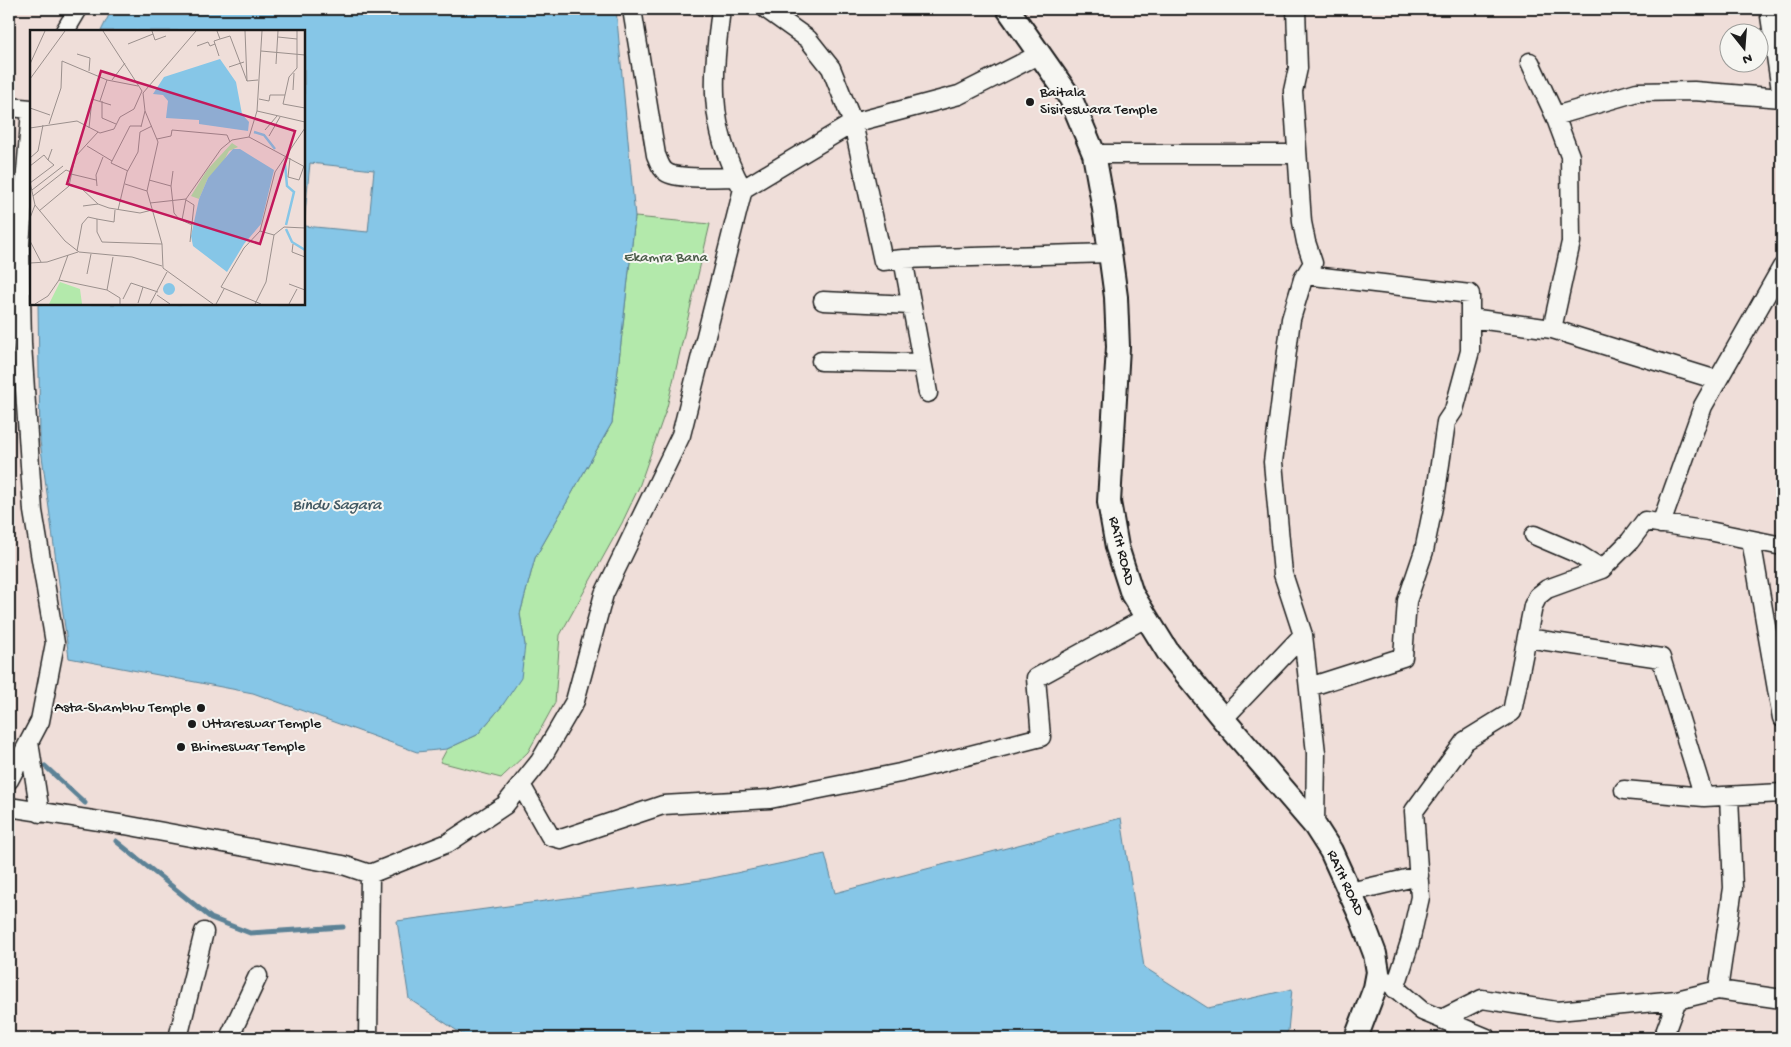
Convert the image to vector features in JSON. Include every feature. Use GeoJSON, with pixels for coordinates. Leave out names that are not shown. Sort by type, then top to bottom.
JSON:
{"type":"FeatureCollection","features":[{"type":"Feature","properties":{"kind":"street"},"geometry":{"type":"LineString","coordinates":[[66,30],[78,9]]}},
{"type":"Feature","properties":{"kind":"street"},"geometry":{"type":"LineString","coordinates":[[632,9],[656,155],[661,168],[668,174],[739,183],[853,123],[959,95],[1040,54]]}},
{"type":"Feature","properties":{"kind":"street"},"geometry":{"type":"LineString","coordinates":[[9,807],[125,825],[344,865],[370,874],[448,842],[505,805],[540,761],[575,701],[604,594],[681,435],[739,183],[730,167],[714,103],[716,50],[721,9]]}},
{"type":"Feature","properties":{"kind":"street"},"geometry":{"type":"LineString","coordinates":[[766,9],[808,39],[831,68],[853,123],[883,261],[903,258],[1110,253]]}},
{"type":"Feature","properties":{"kind":"street","name":"RATH ROAD"},"geometry":{"type":"LineString","coordinates":[[1008,9],[1071,100],[1094,154],[1104,209],[1116,297],[1118,347],[1109,502],[1117,547],[1132,594],[1168,652],[1314,826],[1331,851],[1361,917],[1378,972],[1376,988],[1356,1038]]}},
{"type":"Feature","properties":{"kind":"street"},"geometry":{"type":"LineString","coordinates":[[1296,9],[1298,68],[1293,91],[1302,222],[1313,263],[1305,275],[1291,319],[1273,462],[1283,574],[1303,635],[1309,687],[1316,753],[1314,826]]}},
{"type":"Feature","properties":{"kind":"street"},"geometry":{"type":"LineString","coordinates":[[1555,116],[1637,92],[1694,91],[1782,97],[1769,9]]}},
{"type":"Feature","properties":{"kind":"street"},"geometry":{"type":"LineString","coordinates":[[1530,62],[1555,116],[1570,156],[1571,242],[1552,329]]}},
{"type":"Feature","properties":{"kind":"street"},"geometry":{"type":"LineString","coordinates":[[9,107],[30,110]]}},
{"type":"Feature","properties":{"kind":"street"},"geometry":{"type":"LineString","coordinates":[[9,780],[40,721],[55,643],[33,511],[22,344],[20,245],[30,121]]}},
{"type":"Feature","properties":{"kind":"street"},"geometry":{"type":"LineString","coordinates":[[1094,154],[1298,154]]}},
{"type":"Feature","properties":{"kind":"street"},"geometry":{"type":"LineString","coordinates":[[903,258],[928,393]]}},
{"type":"Feature","properties":{"kind":"street"},"geometry":{"type":"LineString","coordinates":[[1661,524],[1703,406],[1781,270]]}},
{"type":"Feature","properties":{"kind":"street"},"geometry":{"type":"LineString","coordinates":[[1305,275],[1470,294],[1470,350],[1454,410],[1446,422],[1436,492],[1424,550],[1407,601],[1403,657],[1309,687]]}},
{"type":"Feature","properties":{"kind":"street"},"geometry":{"type":"LineString","coordinates":[[823,301],[911,305]]}},
{"type":"Feature","properties":{"kind":"street"},"geometry":{"type":"LineString","coordinates":[[1470,318],[1552,329],[1717,380]]}},
{"type":"Feature","properties":{"kind":"street"},"geometry":{"type":"LineString","coordinates":[[821,361],[922,363]]}},
{"type":"Feature","properties":{"kind":"street"},"geometry":{"type":"LineString","coordinates":[[1395,989],[1410,942],[1420,897],[1414,811],[1465,741],[1512,712],[1533,606],[1538,596],[1547,589],[1602,569],[1630,542],[1645,521],[1782,546]]}},
{"type":"Feature","properties":{"kind":"street"},"geometry":{"type":"LineString","coordinates":[[1534,535],[1576,553],[1602,569]]}},
{"type":"Feature","properties":{"kind":"street"},"geometry":{"type":"LineString","coordinates":[[1751,540],[1782,718]]}},
{"type":"Feature","properties":{"kind":"street"},"geometry":{"type":"LineString","coordinates":[[521,784],[550,836],[561,838],[663,805],[770,799],[900,773],[1041,737],[1036,678],[1140,621],[1148,622]]}},
{"type":"Feature","properties":{"kind":"street"},"geometry":{"type":"LineString","coordinates":[[1223,719],[1303,635]]}},
{"type":"Feature","properties":{"kind":"street"},"geometry":{"type":"LineString","coordinates":[[1527,638],[1661,658],[1704,797]]}},
{"type":"Feature","properties":{"kind":"street"},"geometry":{"type":"LineString","coordinates":[[29,742],[40,813]]}},
{"type":"Feature","properties":{"kind":"street"},"geometry":{"type":"LineString","coordinates":[[1624,790],[1704,797],[1782,793]]}},
{"type":"Feature","properties":{"kind":"street"},"geometry":{"type":"LineString","coordinates":[[1718,990],[1732,888],[1728,796]]}},
{"type":"Feature","properties":{"kind":"street"},"geometry":{"type":"LineString","coordinates":[[368,1038],[370,874]]}},
{"type":"Feature","properties":{"kind":"street"},"geometry":{"type":"LineString","coordinates":[[1350,892],[1419,876]]}},
{"type":"Feature","properties":{"kind":"street"},"geometry":{"type":"LineString","coordinates":[[178,1038],[204,932]]}},
{"type":"Feature","properties":{"kind":"street"},"geometry":{"type":"LineString","coordinates":[[1378,972],[1422,1011],[1487,1038]]}},
{"type":"Feature","properties":{"kind":"street"},"geometry":{"type":"LineString","coordinates":[[229,1038],[258,976]]}},
{"type":"Feature","properties":{"kind":"street"},"geometry":{"type":"LineString","coordinates":[[1442,1019],[1482,999],[1557,1011],[1677,1000],[1718,990],[1782,999]]}},
{"type":"Feature","properties":{"kind":"street"},"geometry":{"type":"LineString","coordinates":[[1663,1038],[1677,1000]]}},
{"type":"Feature","properties":{"kind":"green space","name":"Ekamra Bana"},"geometry":{"type":"Polygon","coordinates":[[[635,217],[710,224],[667,407],[639,487],[622,523],[560,635],[555,703],[528,752],[501,778],[440,762],[447,749],[477,735],[502,706],[525,645],[520,614],[535,558],[612,423],[635,217]]]}},
{"type":"Feature","properties":{"kind":"water","name":"Bindu Sagara"},"geometry":{"type":"Polygon","coordinates":[[[112,9],[616,9],[635,217],[612,423],[535,558],[520,614],[525,645],[521,678],[502,706],[477,735],[447,749],[417,752],[253,693],[69,658],[40,441],[38,305],[305,305],[305,226],[368,232],[374,170],[310,163],[305,213],[305,30],[102,30],[112,9]]]}},
{"type":"Feature","properties":{"kind":"water"},"geometry":{"type":"Polygon","coordinates":[[[1121,818],[1144,967],[1208,1008],[1292,989],[1288,1031],[1281,1038],[468,1038],[409,999],[397,921],[708,879],[825,854],[835,893],[1121,818]]]}},
{"type":"Feature","properties":{"kind":"waterway"},"geometry":{"type":"LineString","coordinates":[[45,766],[85,803]]}},
{"type":"Feature","properties":{"kind":"waterway"},"geometry":{"type":"LineString","coordinates":[[116,841],[211,918],[250,933],[343,927]]}},
{"type":"Feature","properties":{"kind":"place","name":"Baitala Sisireswara Temple"},"geometry":{"type":"Point","coordinates":[1030,102]}},
{"type":"Feature","properties":{"kind":"place","name":"Asta-Shambhu Temple"},"geometry":{"type":"Point","coordinates":[201,708]}},
{"type":"Feature","properties":{"kind":"place","name":"Uttareswar Temple"},"geometry":{"type":"Point","coordinates":[192,724]}},
{"type":"Feature","properties":{"kind":"place","name":"Bhimeswar Temple"},"geometry":{"type":"Point","coordinates":[181,747]}}]}
